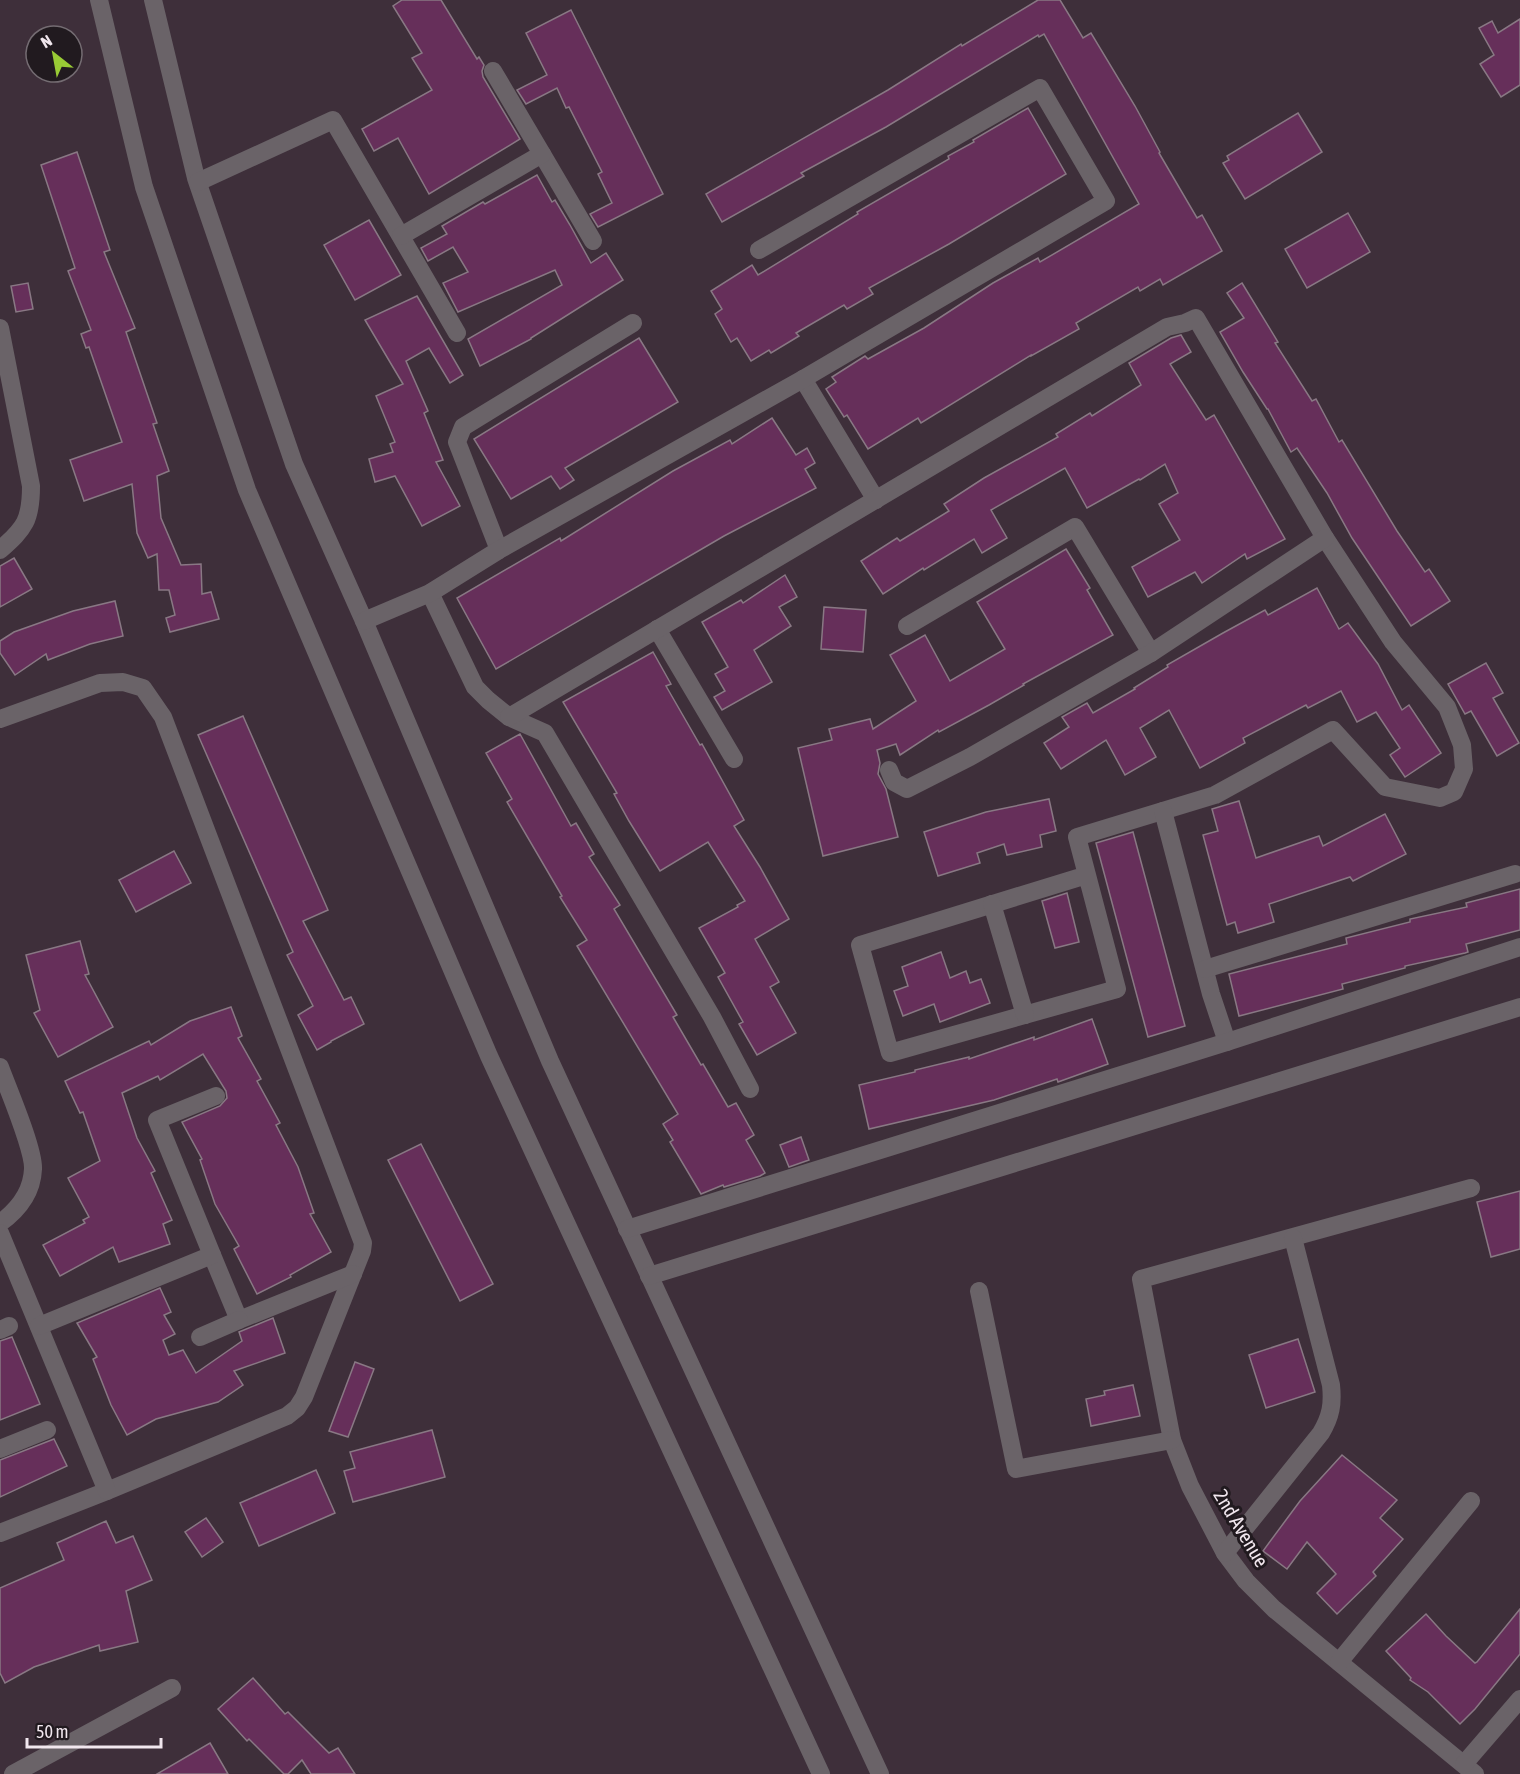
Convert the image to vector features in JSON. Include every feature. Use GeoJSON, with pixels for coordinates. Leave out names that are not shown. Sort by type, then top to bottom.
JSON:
{"type":"FeatureCollection","features":[{"type":"Feature","properties":{"kind":"street"},"geometry":{"type":"LineString","coordinates":[[99,0],[144,187],[247,490],[489,1056],[821,1774]]}},
{"type":"Feature","properties":{"kind":"street"},"geometry":{"type":"LineString","coordinates":[[153,0],[198,182],[294,464],[364,621],[550,1061],[880,1774]]}},
{"type":"Feature","properties":{"kind":"street"},"geometry":{"type":"LineString","coordinates":[[493,71],[593,242]]}},
{"type":"Feature","properties":{"kind":"street"},"geometry":{"type":"LineString","coordinates":[[364,621],[430,593],[499,550],[803,379],[1107,201],[1040,88],[759,250]]}},
{"type":"Feature","properties":{"kind":"street"},"geometry":{"type":"LineString","coordinates":[[198,182],[333,120],[457,333]]}},
{"type":"Feature","properties":{"kind":"street"},"geometry":{"type":"LineString","coordinates":[[401,236],[542,154]]}},
{"type":"Feature","properties":{"kind":"street"},"geometry":{"type":"LineString","coordinates":[[509,717],[1167,327],[1196,318],[1325,538],[1393,642],[1447,707],[1462,745],[1464,769],[1454,792],[1440,798],[1385,787],[1333,730],[1215,795],[1077,837],[1087,875],[1117,989],[890,1053],[860,945],[1087,875]]}},
{"type":"Feature","properties":{"kind":"street"},"geometry":{"type":"LineString","coordinates":[[499,550],[458,442],[463,427],[633,323]]}},
{"type":"Feature","properties":{"kind":"street"},"geometry":{"type":"LineString","coordinates":[[0,328],[31,486],[31,510],[19,533],[0,550]]}},
{"type":"Feature","properties":{"kind":"street"},"geometry":{"type":"LineString","coordinates":[[803,379],[876,500]]}},
{"type":"Feature","properties":{"kind":"street"},"geometry":{"type":"LineString","coordinates":[[907,626],[1075,527],[1151,652]]}},
{"type":"Feature","properties":{"kind":"street"},"geometry":{"type":"LineString","coordinates":[[889,770],[894,782],[907,789],[970,757],[1151,652],[1325,538]]}},
{"type":"Feature","properties":{"kind":"street"},"geometry":{"type":"LineString","coordinates":[[430,593],[475,687],[509,717],[544,733],[712,1017],[750,1089]]}},
{"type":"Feature","properties":{"kind":"street"},"geometry":{"type":"LineString","coordinates":[[657,629],[734,759]]}},
{"type":"Feature","properties":{"kind":"street"},"geometry":{"type":"LineString","coordinates":[[0,719],[100,683],[123,682],[143,688],[163,717],[363,1243],[362,1251],[304,1397],[297,1408],[287,1416],[0,1533]]}},
{"type":"Feature","properties":{"kind":"street"},"geometry":{"type":"LineString","coordinates":[[1163,811],[1227,1042]]}},
{"type":"Feature","properties":{"kind":"street"},"geometry":{"type":"LineString","coordinates":[[1205,969],[1515,874]]}},
{"type":"Feature","properties":{"kind":"street"},"geometry":{"type":"LineString","coordinates":[[993,904],[1025,1015]]}},
{"type":"Feature","properties":{"kind":"street"},"geometry":{"type":"LineString","coordinates":[[627,1229],[1227,1042],[1520,947]]}},
{"type":"Feature","properties":{"kind":"street"},"geometry":{"type":"LineString","coordinates":[[649,1276],[1520,1007]]}},
{"type":"Feature","properties":{"kind":"street"},"geometry":{"type":"LineString","coordinates":[[0,1067],[29,1148],[33,1168],[28,1190],[17,1210],[0,1223]]}},
{"type":"Feature","properties":{"kind":"street"},"geometry":{"type":"LineString","coordinates":[[216,1096],[157,1120],[239,1320]]}},
{"type":"Feature","properties":{"kind":"street"},"geometry":{"type":"LineString","coordinates":[[1225,1553],[1321,1433],[1330,1418],[1333,1402],[1332,1385],[1293,1238],[1471,1188]]}},
{"type":"Feature","properties":{"kind":"street"},"geometry":{"type":"LineString","coordinates":[[0,1233],[107,1491]]}},
{"type":"Feature","properties":{"kind":"street","name":"2nd Avenue"},"geometry":{"type":"LineString","coordinates":[[1293,1238],[1141,1279],[1172,1440],[1190,1486],[1225,1553],[1246,1581],[1267,1602],[1470,1769]]}},
{"type":"Feature","properties":{"kind":"street"},"geometry":{"type":"LineString","coordinates":[[39,1326],[212,1255]]}},
{"type":"Feature","properties":{"kind":"street"},"geometry":{"type":"LineString","coordinates":[[200,1337],[353,1274]]}},
{"type":"Feature","properties":{"kind":"street"},"geometry":{"type":"LineString","coordinates":[[979,1291],[1016,1469],[1172,1440]]}},
{"type":"Feature","properties":{"kind":"street"},"geometry":{"type":"LineString","coordinates":[[0,1449],[47,1430]]}},
{"type":"Feature","properties":{"kind":"street"},"geometry":{"type":"LineString","coordinates":[[1339,1662],[1472,1501]]}},
{"type":"Feature","properties":{"kind":"street"},"geometry":{"type":"LineString","coordinates":[[13,1774],[172,1688]]}},
{"type":"Feature","properties":{"kind":"street"},"geometry":{"type":"LineString","coordinates":[[1470,1769],[1520,1699]]}},
{"type":"Feature","properties":{"kind":"building"},"geometry":{"type":"Polygon","coordinates":[[[402,0],[441,0],[477,59],[479,57],[484,65],[483,77],[520,139],[429,194],[398,138],[374,151],[362,129],[432,90],[412,58],[422,53],[393,6],[402,0]]]}},
{"type":"Feature","properties":{"kind":"building"},"geometry":{"type":"Polygon","coordinates":[[[1038,0],[1060,0],[1083,38],[1091,33],[1135,106],[1197,218],[1202,215],[1222,251],[1163,285],[1160,279],[1140,291],[1138,287],[1076,323],[1079,329],[1031,355],[921,423],[918,418],[868,449],[847,415],[844,417],[826,389],[836,382],[832,377],[865,356],[868,359],[924,328],[993,283],[1038,258],[1040,262],[1139,204],[1044,34],[1039,37],[1038,35],[886,127],[801,173],[804,176],[722,222],[706,194],[888,90],[961,44],[962,46],[1038,0]]]}},
{"type":"Feature","properties":{"kind":"building"},"geometry":{"type":"Polygon","coordinates":[[[571,10],[663,194],[598,227],[590,214],[612,203],[598,174],[602,172],[569,107],[566,108],[557,88],[526,104],[517,90],[547,75],[526,33],[571,10]]]}},
{"type":"Feature","properties":{"kind":"building"},"geometry":{"type":"Polygon","coordinates":[[[1520,19],[1520,85],[1501,97],[1480,64],[1494,55],[1479,28],[1492,21],[1498,33],[1520,19]]]}},
{"type":"Feature","properties":{"kind":"building"},"geometry":{"type":"Polygon","coordinates":[[[1028,108],[1066,174],[949,244],[869,288],[873,294],[847,309],[844,305],[796,333],[799,336],[771,353],[769,350],[751,361],[737,338],[731,342],[715,314],[722,309],[711,291],[752,265],[758,275],[858,214],[857,212],[949,159],[948,156],[1028,108]]]}},
{"type":"Feature","properties":{"kind":"building"},"geometry":{"type":"Polygon","coordinates":[[[1298,113],[1322,152],[1245,199],[1223,163],[1229,160],[1227,156],[1298,113]]]}},
{"type":"Feature","properties":{"kind":"building"},"geometry":{"type":"Polygon","coordinates":[[[77,152],[110,250],[104,252],[135,328],[126,332],[157,423],[153,424],[169,471],[157,476],[161,518],[181,565],[201,564],[202,594],[211,592],[219,619],[170,632],[166,618],[175,615],[169,590],[159,590],[157,554],[148,558],[137,533],[132,484],[84,501],[70,460],[122,442],[89,347],[86,348],[81,334],[91,330],[68,271],[75,268],[41,165],[77,152]]]}},
{"type":"Feature","properties":{"kind":"building"},"geometry":{"type":"Polygon","coordinates":[[[537,175],[552,202],[555,200],[591,263],[606,253],[623,280],[531,339],[480,366],[468,339],[562,285],[555,270],[458,312],[443,283],[468,272],[453,247],[428,261],[421,248],[447,234],[442,226],[537,175]]]}},
{"type":"Feature","properties":{"kind":"building"},"geometry":{"type":"Polygon","coordinates":[[[1348,213],[1370,252],[1307,288],[1285,249],[1348,213]]]}},
{"type":"Feature","properties":{"kind":"building"},"geometry":{"type":"Polygon","coordinates":[[[369,220],[401,275],[355,300],[324,245],[369,220]]]}},
{"type":"Feature","properties":{"kind":"building"},"geometry":{"type":"Polygon","coordinates":[[[28,283],[33,309],[16,312],[11,286],[28,283]]]}},
{"type":"Feature","properties":{"kind":"building"},"geometry":{"type":"Polygon","coordinates":[[[1242,283],[1278,342],[1275,343],[1312,401],[1316,399],[1339,442],[1342,440],[1397,531],[1425,572],[1429,569],[1450,601],[1411,626],[1352,538],[1327,493],[1297,448],[1291,452],[1268,409],[1220,332],[1244,318],[1227,293],[1242,283]]]}},
{"type":"Feature","properties":{"kind":"building"},"geometry":{"type":"Polygon","coordinates":[[[417,296],[463,375],[450,383],[429,348],[406,361],[428,411],[424,413],[443,460],[436,462],[460,506],[422,526],[395,476],[375,482],[369,459],[393,452],[390,444],[395,442],[376,396],[403,384],[365,320],[417,296]]]}},
{"type":"Feature","properties":{"kind":"building"},"geometry":{"type":"Polygon","coordinates":[[[1181,335],[1191,352],[1170,364],[1206,420],[1214,415],[1285,539],[1247,559],[1245,554],[1202,583],[1195,572],[1148,597],[1132,567],[1180,540],[1159,504],[1178,493],[1165,464],[1087,508],[1065,468],[991,510],[1007,538],[982,553],[974,539],[883,594],[861,561],[897,538],[900,541],[949,511],[944,504],[984,478],[1058,437],[1056,434],[1090,413],[1092,416],[1141,385],[1129,363],[1171,338],[1181,335]]]}},
{"type":"Feature","properties":{"kind":"building"},"geometry":{"type":"Polygon","coordinates":[[[639,338],[678,402],[565,468],[574,480],[560,489],[551,476],[511,499],[474,439],[639,338]]]}},
{"type":"Feature","properties":{"kind":"building"},"geometry":{"type":"Polygon","coordinates":[[[772,418],[796,455],[807,448],[815,463],[805,469],[816,488],[724,536],[496,669],[457,598],[560,538],[561,541],[673,471],[730,440],[732,444],[772,418]]]}},
{"type":"Feature","properties":{"kind":"building"},"geometry":{"type":"Polygon","coordinates":[[[1066,549],[1090,588],[1087,590],[1113,635],[989,705],[939,732],[938,730],[900,755],[896,744],[877,750],[880,763],[878,774],[886,789],[898,837],[823,856],[798,748],[832,740],[829,729],[870,719],[873,729],[916,701],[890,655],[925,635],[950,681],[1005,649],[977,602],[1066,549]]]}},
{"type":"Feature","properties":{"kind":"building"},"geometry":{"type":"Polygon","coordinates":[[[14,558],[32,589],[0,607],[0,566],[14,558]]]}},
{"type":"Feature","properties":{"kind":"building"},"geometry":{"type":"Polygon","coordinates":[[[785,575],[797,597],[779,607],[791,626],[754,650],[772,682],[722,710],[714,697],[725,691],[715,674],[728,667],[702,622],[741,600],[743,603],[785,575]]]}},
{"type":"Feature","properties":{"kind":"building"},"geometry":{"type":"Polygon","coordinates":[[[1317,588],[1339,629],[1348,623],[1378,664],[1402,710],[1409,705],[1441,753],[1405,777],[1390,755],[1400,748],[1376,712],[1357,722],[1341,691],[1308,708],[1306,705],[1243,738],[1245,743],[1200,768],[1169,710],[1140,728],[1156,757],[1125,775],[1106,740],[1061,769],[1044,743],[1069,727],[1062,717],[1087,703],[1093,713],[1135,689],[1168,667],[1167,665],[1223,633],[1265,610],[1268,615],[1317,588]]]}},
{"type":"Feature","properties":{"kind":"building"},"geometry":{"type":"Polygon","coordinates":[[[115,601],[123,636],[90,644],[48,660],[46,654],[15,675],[0,653],[0,641],[14,632],[73,611],[115,601]]]}},
{"type":"Feature","properties":{"kind":"building"},"geometry":{"type":"Polygon","coordinates":[[[824,607],[866,610],[863,652],[821,649],[824,607]]]}},
{"type":"Feature","properties":{"kind":"building"},"geometry":{"type":"Polygon","coordinates":[[[653,652],[671,684],[666,686],[700,745],[702,744],[744,820],[734,826],[789,919],[755,939],[779,982],[770,987],[796,1033],[757,1055],[739,1024],[743,1022],[718,977],[725,973],[699,928],[745,901],[708,842],[660,871],[629,821],[614,794],[617,793],[563,702],[653,652]]]}},
{"type":"Feature","properties":{"kind":"building"},"geometry":{"type":"Polygon","coordinates":[[[1486,663],[1503,693],[1493,698],[1519,743],[1497,756],[1471,711],[1465,714],[1448,684],[1486,663]]]}},
{"type":"Feature","properties":{"kind":"building"},"geometry":{"type":"Polygon","coordinates":[[[243,716],[328,910],[303,921],[344,1000],[351,997],[364,1024],[317,1050],[298,1015],[313,1006],[287,955],[293,952],[198,735],[243,716]]]}},
{"type":"Feature","properties":{"kind":"building"},"geometry":{"type":"Polygon","coordinates":[[[520,734],[571,826],[576,823],[594,854],[589,857],[620,905],[614,909],[677,1015],[673,1017],[701,1065],[703,1064],[728,1107],[736,1103],[754,1135],[746,1140],[765,1173],[760,1176],[724,1187],[723,1185],[701,1194],[670,1142],[673,1140],[663,1124],[678,1114],[577,946],[587,940],[507,802],[512,799],[486,753],[520,734]]]}},
{"type":"Feature","properties":{"kind":"building"},"geometry":{"type":"Polygon","coordinates":[[[1049,799],[1056,831],[1040,835],[1042,847],[1007,855],[1004,844],[977,853],[980,863],[938,876],[924,832],[986,812],[1049,799]]]}},
{"type":"Feature","properties":{"kind":"building"},"geometry":{"type":"Polygon","coordinates":[[[1239,801],[1256,858],[1319,836],[1323,846],[1385,814],[1406,854],[1353,881],[1350,877],[1269,904],[1274,922],[1238,933],[1235,922],[1227,925],[1203,835],[1218,831],[1212,809],[1239,801]]]}},
{"type":"Feature","properties":{"kind":"building"},"geometry":{"type":"Polygon","coordinates":[[[1133,832],[1185,1026],[1148,1037],[1096,843],[1133,832]]]}},
{"type":"Feature","properties":{"kind":"building"},"geometry":{"type":"Polygon","coordinates":[[[174,851],[191,883],[136,912],[119,880],[174,851]]]}},
{"type":"Feature","properties":{"kind":"building"},"geometry":{"type":"Polygon","coordinates":[[[1520,889],[1520,930],[1466,944],[1468,952],[1465,953],[1405,966],[1405,968],[1342,984],[1343,989],[1239,1016],[1229,974],[1347,944],[1346,938],[1410,922],[1410,919],[1467,907],[1466,903],[1520,889]]]}},
{"type":"Feature","properties":{"kind":"building"},"geometry":{"type":"Polygon","coordinates":[[[1067,893],[1079,942],[1055,948],[1042,901],[1067,893]]]}},
{"type":"Feature","properties":{"kind":"building"},"geometry":{"type":"Polygon","coordinates":[[[80,941],[89,974],[85,975],[113,1027],[58,1057],[34,1013],[40,1010],[26,955],[80,941]]]}},
{"type":"Feature","properties":{"kind":"building"},"geometry":{"type":"Polygon","coordinates":[[[941,952],[950,978],[966,971],[970,983],[981,979],[990,1003],[940,1022],[934,1004],[903,1016],[894,991],[908,986],[902,967],[941,952]]]}},
{"type":"Feature","properties":{"kind":"building"},"geometry":{"type":"Polygon","coordinates":[[[231,1007],[242,1036],[238,1038],[261,1079],[257,1081],[280,1123],[276,1125],[298,1167],[314,1213],[310,1214],[331,1252],[290,1275],[291,1277],[257,1294],[234,1249],[239,1246],[215,1204],[200,1160],[202,1159],[182,1122],[220,1106],[227,1098],[226,1091],[203,1054],[160,1080],[158,1076],[122,1093],[137,1138],[155,1171],[151,1173],[172,1220],[163,1224],[170,1244],[119,1262],[113,1247],[60,1276],[43,1245],[85,1223],[83,1220],[89,1217],[68,1178],[100,1161],[83,1112],[80,1113],[65,1081],[149,1041],[151,1045],[190,1021],[231,1007]]]}},
{"type":"Feature","properties":{"kind":"building"},"geometry":{"type":"Polygon","coordinates":[[[1092,1019],[1108,1064],[1058,1082],[1057,1079],[994,1100],[869,1129],[859,1085],[969,1057],[969,1059],[1034,1037],[1034,1040],[1092,1019]]]}},
{"type":"Feature","properties":{"kind":"building"},"geometry":{"type":"Polygon","coordinates":[[[801,1137],[809,1160],[789,1167],[780,1145],[801,1137]]]}},
{"type":"Feature","properties":{"kind":"building"},"geometry":{"type":"Polygon","coordinates":[[[421,1144],[493,1284],[460,1301],[388,1160],[421,1144]]]}},
{"type":"Feature","properties":{"kind":"building"},"geometry":{"type":"Polygon","coordinates":[[[1520,1191],[1520,1249],[1491,1257],[1477,1202],[1520,1191]]]}},
{"type":"Feature","properties":{"kind":"building"},"geometry":{"type":"Polygon","coordinates":[[[160,1288],[171,1312],[164,1315],[175,1334],[163,1340],[169,1355],[183,1350],[196,1373],[242,1341],[239,1332],[273,1318],[285,1353],[234,1371],[243,1385],[218,1402],[156,1419],[127,1435],[111,1405],[93,1359],[97,1357],[77,1323],[160,1288]]]}},
{"type":"Feature","properties":{"kind":"building"},"geometry":{"type":"Polygon","coordinates":[[[12,1337],[40,1404],[0,1420],[0,1341],[12,1337]]]}},
{"type":"Feature","properties":{"kind":"building"},"geometry":{"type":"Polygon","coordinates":[[[1298,1339],[1315,1392],[1266,1408],[1249,1355],[1298,1339]]]}},
{"type":"Feature","properties":{"kind":"building"},"geometry":{"type":"Polygon","coordinates":[[[355,1362],[374,1369],[348,1437],[329,1431],[355,1362]]]}},
{"type":"Feature","properties":{"kind":"building"},"geometry":{"type":"Polygon","coordinates":[[[1133,1385],[1140,1416],[1091,1426],[1086,1399],[1105,1395],[1104,1391],[1133,1385]]]}},
{"type":"Feature","properties":{"kind":"building"},"geometry":{"type":"Polygon","coordinates":[[[432,1430],[445,1477],[353,1502],[344,1471],[355,1468],[350,1452],[432,1430]]]}},
{"type":"Feature","properties":{"kind":"building"},"geometry":{"type":"Polygon","coordinates":[[[54,1439],[67,1466],[0,1497],[0,1460],[54,1439]]]}},
{"type":"Feature","properties":{"kind":"building"},"geometry":{"type":"Polygon","coordinates":[[[1342,1455],[1397,1500],[1380,1518],[1403,1539],[1373,1572],[1376,1576],[1337,1614],[1317,1593],[1336,1574],[1307,1542],[1287,1569],[1263,1551],[1300,1501],[1342,1455]]]}},
{"type":"Feature","properties":{"kind":"building"},"geometry":{"type":"Polygon","coordinates":[[[316,1470],[335,1513],[259,1546],[240,1503],[316,1470]]]}},
{"type":"Feature","properties":{"kind":"building"},"geometry":{"type":"Polygon","coordinates":[[[206,1518],[223,1542],[202,1557],[185,1532],[206,1518]]]}},
{"type":"Feature","properties":{"kind":"building"},"geometry":{"type":"Polygon","coordinates":[[[106,1521],[116,1543],[133,1536],[152,1580],[126,1591],[138,1642],[100,1651],[99,1645],[34,1667],[5,1683],[0,1673],[0,1588],[64,1560],[57,1543],[106,1521]]]}},
{"type":"Feature","properties":{"kind":"building"},"geometry":{"type":"Polygon","coordinates":[[[1520,1609],[1520,1654],[1460,1724],[1428,1692],[1410,1680],[1411,1678],[1386,1651],[1426,1614],[1475,1663],[1520,1609]]]}},
{"type":"Feature","properties":{"kind":"building"},"geometry":{"type":"Polygon","coordinates":[[[253,1678],[285,1714],[288,1712],[329,1753],[338,1748],[355,1774],[311,1774],[302,1760],[288,1774],[284,1774],[249,1739],[247,1741],[218,1709],[253,1678]]]}},
{"type":"Feature","properties":{"kind":"building"},"geometry":{"type":"Polygon","coordinates":[[[210,1743],[228,1774],[157,1774],[210,1743]]]}}]}
